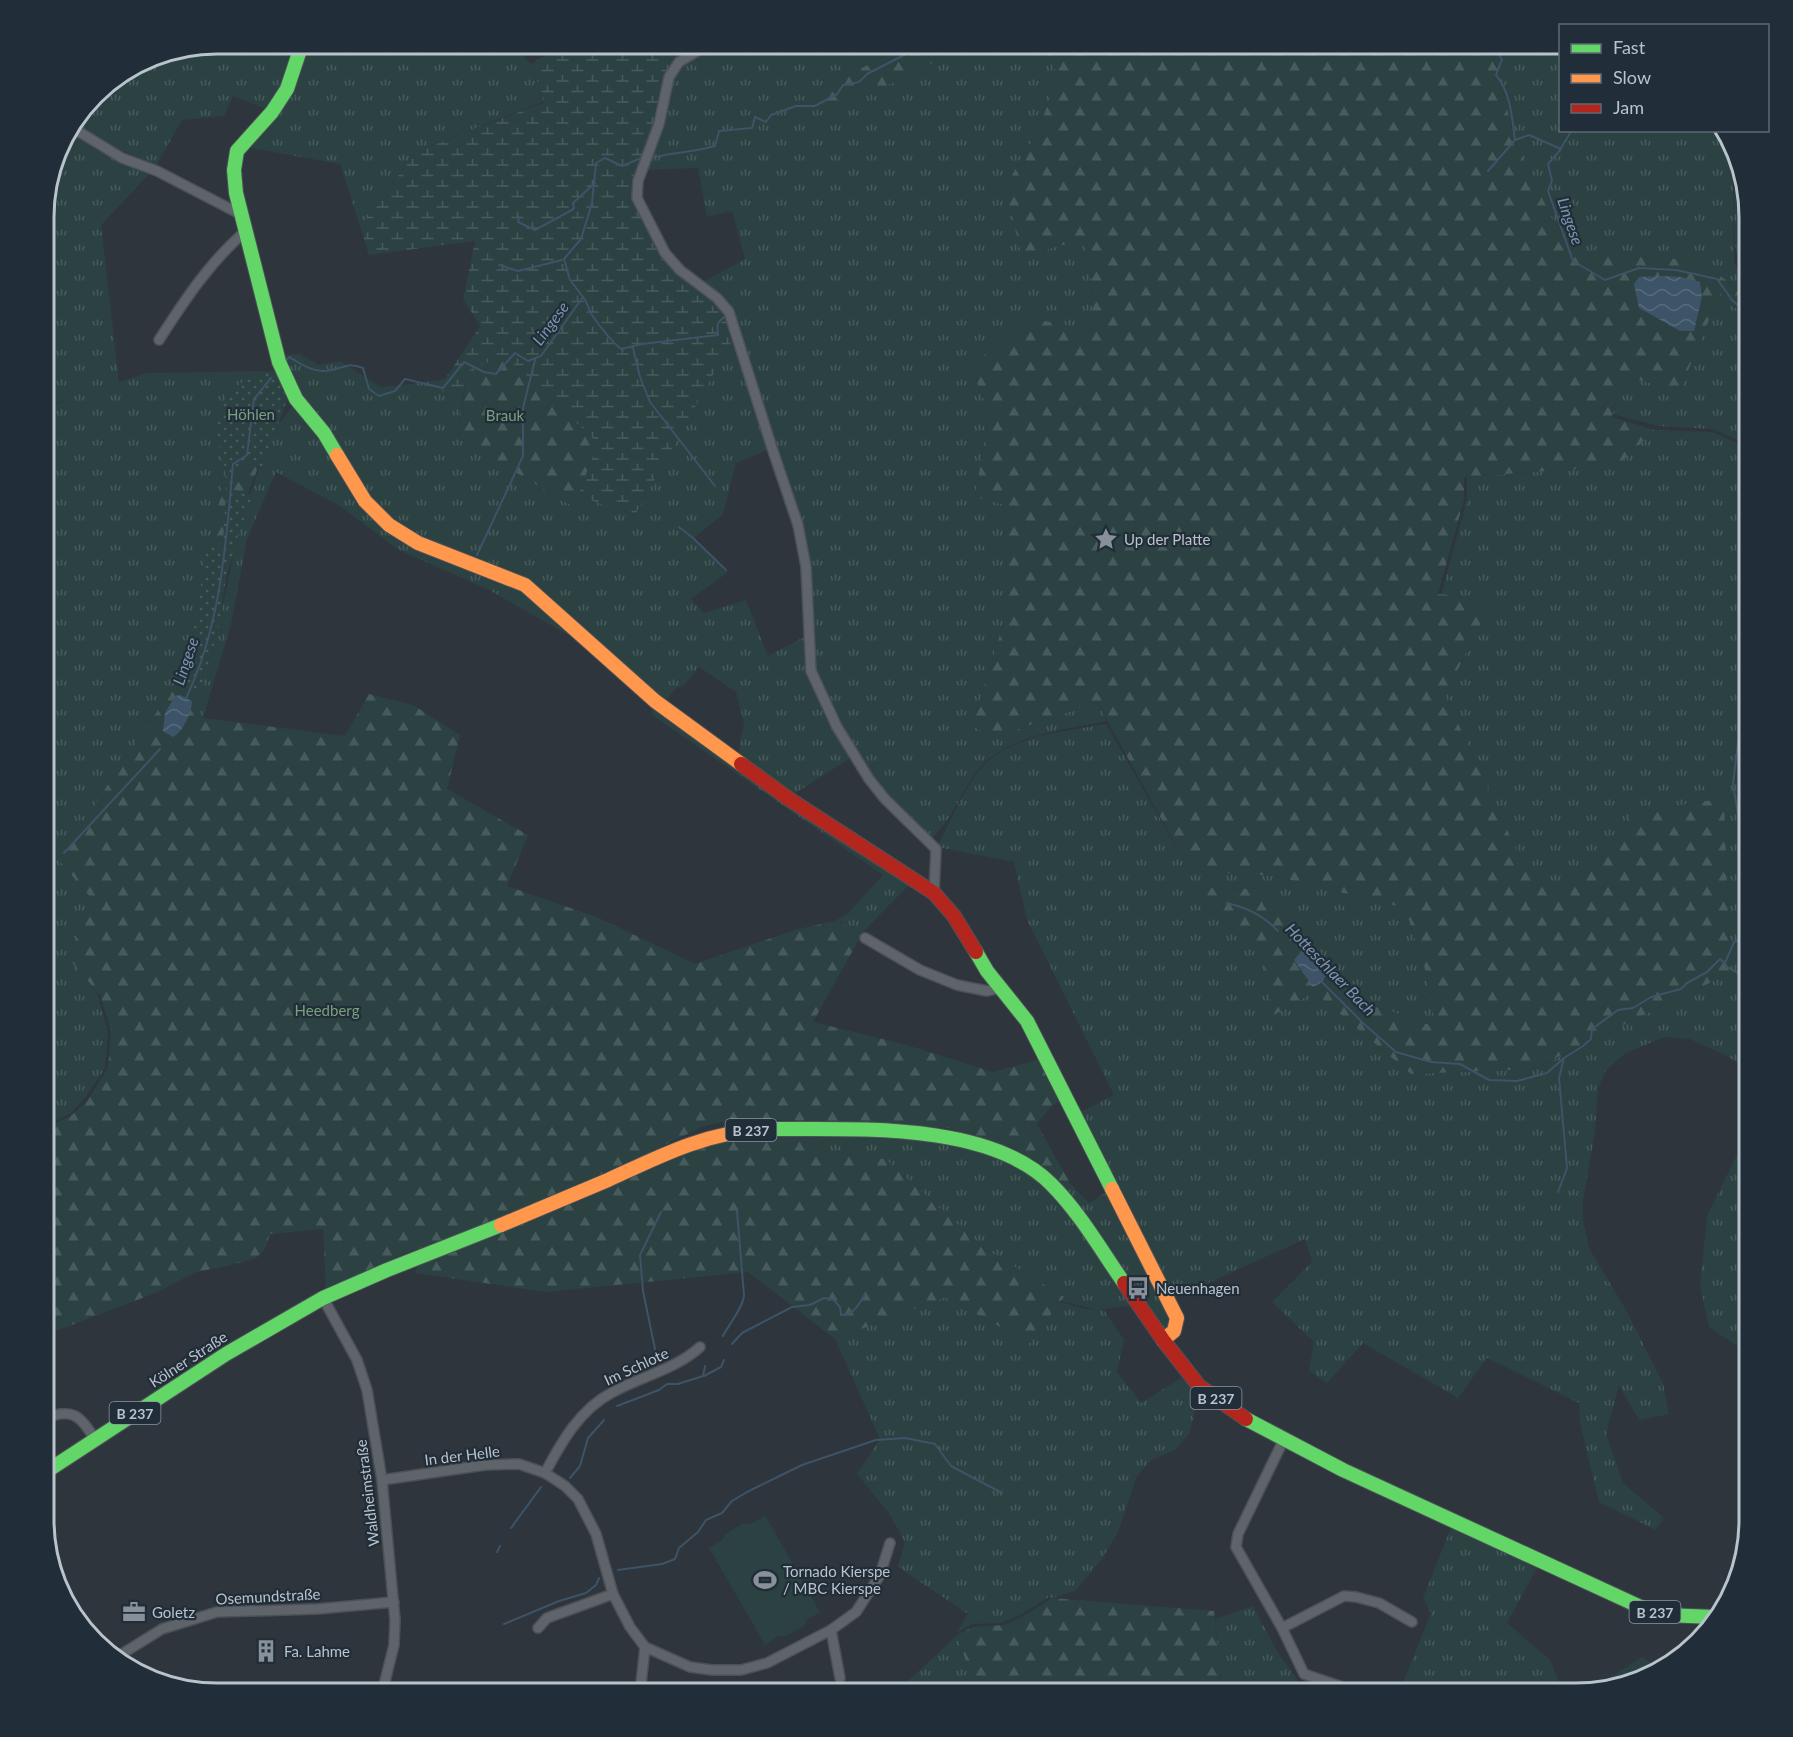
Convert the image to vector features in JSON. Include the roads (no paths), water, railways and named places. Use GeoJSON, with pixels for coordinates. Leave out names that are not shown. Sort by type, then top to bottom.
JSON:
{"type":"FeatureCollection","features":[{"type":"Feature","properties":{"kind":"main road"},"geometry":{"type":"LineString","coordinates":[[299,54],[287,89],[272,112],[237,152],[234,170],[236,193],[279,362],[296,399],[324,434],[365,501],[389,525],[418,543],[525,585],[655,700],[789,798],[934,893],[954,916],[987,971],[1027,1021],[1177,1317],[1177,1327],[1174,1333],[1164,1340]]}},
{"type":"Feature","properties":{"kind":"main road","name":"B 237"},"geometry":{"type":"LineString","coordinates":[[323,1298],[387,1270],[558,1203],[684,1145],[708,1137],[762,1128],[884,1130],[949,1138],[976,1144],[1005,1152],[1033,1169],[1051,1184],[1082,1222],[1199,1386],[1241,1416],[1343,1470],[1645,1609],[1665,1614],[1707,1617]]}},
{"type":"Feature","properties":{"kind":"main road","name":"Kölner Straße"},"geometry":{"type":"LineString","coordinates":[[54,1467],[219,1359],[323,1298]]}},
{"type":"Feature","properties":{"kind":"street"},"geometry":{"type":"LineString","coordinates":[[692,54],[679,62],[669,77],[659,124],[638,180],[637,198],[665,253],[680,270],[717,298],[729,312],[798,525],[806,567],[808,634],[812,671],[837,727],[869,779],[885,799],[936,849],[934,893]]}},
{"type":"Feature","properties":{"kind":"street"},"geometry":{"type":"LineString","coordinates":[[78,132],[122,158],[157,171],[242,215]]}},
{"type":"Feature","properties":{"kind":"street"},"geometry":{"type":"LineString","coordinates":[[159,340],[189,296],[230,244],[247,231]]}},
{"type":"Feature","properties":{"kind":"street"},"geometry":{"type":"LineString","coordinates":[[865,938],[920,970],[957,985],[987,991],[1001,988]]}},
{"type":"Feature","properties":{"kind":"street","name":"Waldheimstraße"},"geometry":{"type":"LineString","coordinates":[[323,1298],[357,1360],[362,1375],[371,1412],[382,1480],[395,1620],[393,1646],[385,1683]]}},
{"type":"Feature","properties":{"kind":"street","name":"Im Schlote"},"geometry":{"type":"LineString","coordinates":[[545,1473],[558,1448],[579,1418],[595,1404],[612,1392],[687,1358],[700,1347]]}},
{"type":"Feature","properties":{"kind":"street"},"geometry":{"type":"LineString","coordinates":[[54,1414],[58,1412],[72,1414],[83,1421],[95,1440]]}},
{"type":"Feature","properties":{"kind":"street"},"geometry":{"type":"LineString","coordinates":[[1284,1439],[1238,1534],[1236,1547],[1304,1674],[1330,1683]]}},
{"type":"Feature","properties":{"kind":"street","name":"In der Helle"},"geometry":{"type":"LineString","coordinates":[[382,1480],[485,1465],[519,1464],[545,1473],[565,1486],[578,1499],[596,1534],[613,1594],[630,1628],[645,1647]]}},
{"type":"Feature","properties":{"kind":"street"},"geometry":{"type":"LineString","coordinates":[[641,1683],[645,1647],[690,1667],[741,1670],[767,1663],[831,1630],[856,1612],[880,1575],[890,1543]]}},
{"type":"Feature","properties":{"kind":"street"},"geometry":{"type":"LineString","coordinates":[[538,1628],[547,1618],[613,1594]]}},
{"type":"Feature","properties":{"kind":"street"},"geometry":{"type":"LineString","coordinates":[[1281,1628],[1344,1596],[1379,1604],[1413,1622]]}},
{"type":"Feature","properties":{"kind":"street","name":"Osemundstraße"},"geometry":{"type":"LineString","coordinates":[[123,1653],[162,1629],[217,1612],[316,1609],[394,1602]]}},
{"type":"Feature","properties":{"kind":"street"},"geometry":{"type":"LineString","coordinates":[[831,1630],[840,1678]]}},
{"type":"Feature","properties":{"kind":"water"},"geometry":{"type":"Polygon","coordinates":[[[1639,277],[1681,277],[1700,282],[1702,297],[1694,331],[1680,331],[1639,308],[1634,284],[1639,277]]]}},
{"type":"Feature","properties":{"kind":"water"},"geometry":{"type":"Polygon","coordinates":[[[180,695],[192,701],[192,706],[183,726],[173,737],[163,731],[165,713],[175,696],[180,695]]]}},
{"type":"Feature","properties":{"kind":"water"},"geometry":{"type":"Polygon","coordinates":[[[1301,951],[1305,951],[1327,974],[1322,982],[1313,987],[1294,960],[1301,951]]]}},
{"type":"Feature","properties":{"kind":"waterway","name":"Lingese"},"geometry":{"type":"LineString","coordinates":[[649,158],[715,146],[719,131],[752,128],[755,117],[766,122],[771,115],[796,106],[815,106],[837,94],[843,85],[859,82],[867,74],[906,54]]}},
{"type":"Feature","properties":{"kind":"waterway","name":"Lingese"},"geometry":{"type":"LineString","coordinates":[[1498,54],[1502,59],[1496,75],[1508,98],[1515,140],[1529,135],[1561,149],[1548,164],[1552,181],[1548,191],[1573,261],[1605,280],[1639,268],[1676,270],[1717,279],[1739,306]]}},
{"type":"Feature","properties":{"kind":"waterway","name":"Lingese"},"geometry":{"type":"LineString","coordinates":[[286,361],[289,357],[306,367],[320,371],[348,366],[363,368],[369,389],[379,396],[395,391],[405,379],[443,388],[464,362],[484,372],[496,374],[515,353],[528,361],[541,356],[583,297],[570,280],[564,259],[581,239],[592,203],[596,163],[605,158],[622,166],[641,158],[655,121]]}},
{"type":"Feature","properties":{"kind":"waterway"},"geometry":{"type":"LineString","coordinates":[[1561,148],[1571,132]]}},
{"type":"Feature","properties":{"kind":"waterway"},"geometry":{"type":"LineString","coordinates":[[1488,171],[1515,140]]}},
{"type":"Feature","properties":{"kind":"waterway"},"geometry":{"type":"LineString","coordinates":[[519,217],[518,222],[535,230],[572,210],[573,203],[595,183]]}},
{"type":"Feature","properties":{"kind":"waterway"},"geometry":{"type":"LineString","coordinates":[[499,265],[518,271],[562,260]]}},
{"type":"Feature","properties":{"kind":"waterway"},"geometry":{"type":"LineString","coordinates":[[583,297],[595,319],[621,349],[642,344],[718,335],[718,324],[727,316]]}},
{"type":"Feature","properties":{"kind":"waterway"},"geometry":{"type":"LineString","coordinates":[[631,347],[650,402],[715,486]]}},
{"type":"Feature","properties":{"kind":"waterway"},"geometry":{"type":"LineString","coordinates":[[477,555],[523,456],[523,408],[535,360]]}},
{"type":"Feature","properties":{"kind":"waterway","name":"Lingese"},"geometry":{"type":"LineString","coordinates":[[186,698],[207,642],[220,584],[233,464],[247,455],[254,399],[271,378]]}},
{"type":"Feature","properties":{"kind":"waterway"},"geometry":{"type":"LineString","coordinates":[[679,527],[726,570]]}},
{"type":"Feature","properties":{"kind":"waterway","name":"Hotteschlaer Bach"},"geometry":{"type":"LineString","coordinates":[[1739,742],[1733,784],[1739,815]]}},
{"type":"Feature","properties":{"kind":"waterway","name":"Lingese"},"geometry":{"type":"LineString","coordinates":[[64,853],[160,749]]}},
{"type":"Feature","properties":{"kind":"waterway","name":"Hotteschlaer Bach"},"geometry":{"type":"LineString","coordinates":[[1227,903],[1254,913],[1278,931]]}},
{"type":"Feature","properties":{"kind":"waterway","name":"Hotteschlaer Bach"},"geometry":{"type":"LineString","coordinates":[[1321,981],[1396,1052],[1431,1062],[1460,1064],[1489,1080],[1517,1081],[1547,1073],[1591,1039],[1592,1029],[1618,1010],[1633,1008],[1651,997],[1681,989],[1707,972],[1720,959],[1725,963],[1734,942],[1739,940]]}},
{"type":"Feature","properties":{"kind":"waterway"},"geometry":{"type":"LineString","coordinates":[[1725,963],[1727,967],[1739,974]]}},
{"type":"Feature","properties":{"kind":"waterway"},"geometry":{"type":"LineString","coordinates":[[1558,1192],[1567,1168],[1559,1078],[1564,1058]]}},
{"type":"Feature","properties":{"kind":"waterway"},"geometry":{"type":"LineString","coordinates":[[723,1336],[738,1311],[744,1295],[737,1211]]}},
{"type":"Feature","properties":{"kind":"waterway"},"geometry":{"type":"LineString","coordinates":[[653,1362],[655,1349],[643,1291],[640,1255],[661,1212]]}},
{"type":"Feature","properties":{"kind":"waterway"},"geometry":{"type":"LineString","coordinates":[[732,1344],[742,1333],[792,1307],[810,1305],[824,1298],[833,1299],[840,1307],[841,1315],[845,1315],[855,1309],[865,1295]]}},
{"type":"Feature","properties":{"kind":"waterway"},"geometry":{"type":"LineString","coordinates":[[704,1376],[721,1367],[724,1360]]}},
{"type":"Feature","properties":{"kind":"waterway"},"geometry":{"type":"LineString","coordinates":[[617,1406],[659,1390],[667,1384],[678,1384],[703,1376],[705,1366]]}},
{"type":"Feature","properties":{"kind":"waterway"},"geometry":{"type":"LineString","coordinates":[[570,1478],[580,1466],[588,1438],[604,1420]]}},
{"type":"Feature","properties":{"kind":"waterway"},"geometry":{"type":"LineString","coordinates":[[618,1570],[662,1564],[675,1559],[679,1548],[698,1532],[706,1520],[722,1513],[732,1501],[747,1492],[802,1465],[876,1440],[905,1438],[935,1444],[951,1466],[1002,1493]]}},
{"type":"Feature","properties":{"kind":"waterway"},"geometry":{"type":"LineString","coordinates":[[511,1528],[541,1487]]}},
{"type":"Feature","properties":{"kind":"waterway"},"geometry":{"type":"LineString","coordinates":[[497,1552],[500,1546]]}},
{"type":"Feature","properties":{"kind":"waterway"},"geometry":{"type":"LineString","coordinates":[[504,1624],[559,1601],[586,1593],[596,1585],[599,1578]]}},
{"type":"Feature","properties":{"kind":"place","name":"Up der Platte"},"geometry":{"type":"Point","coordinates":[1106,539]}},
{"type":"Feature","properties":{"kind":"place","name":"Neuenhagen"},"geometry":{"type":"Point","coordinates":[1138,1288]}},
{"type":"Feature","properties":{"kind":"place","name":"Tornado Kierspe / MBC Kierspe"},"geometry":{"type":"Point","coordinates":[765,1580]}},
{"type":"Feature","properties":{"kind":"place","name":"Goletz"},"geometry":{"type":"Point","coordinates":[134,1612]}},
{"type":"Feature","properties":{"kind":"place","name":"Fa. Lahme"},"geometry":{"type":"Point","coordinates":[266,1651]}},
{"type":"Feature","properties":{"kind":"park label","name":"Höhlen"},"geometry":{"type":"Point","coordinates":[251,414]}},
{"type":"Feature","properties":{"kind":"park label","name":"Brauk"},"geometry":{"type":"Point","coordinates":[505,415]}},
{"type":"Feature","properties":{"kind":"park label","name":"Heedberg"},"geometry":{"type":"Point","coordinates":[327,1010]}}]}
